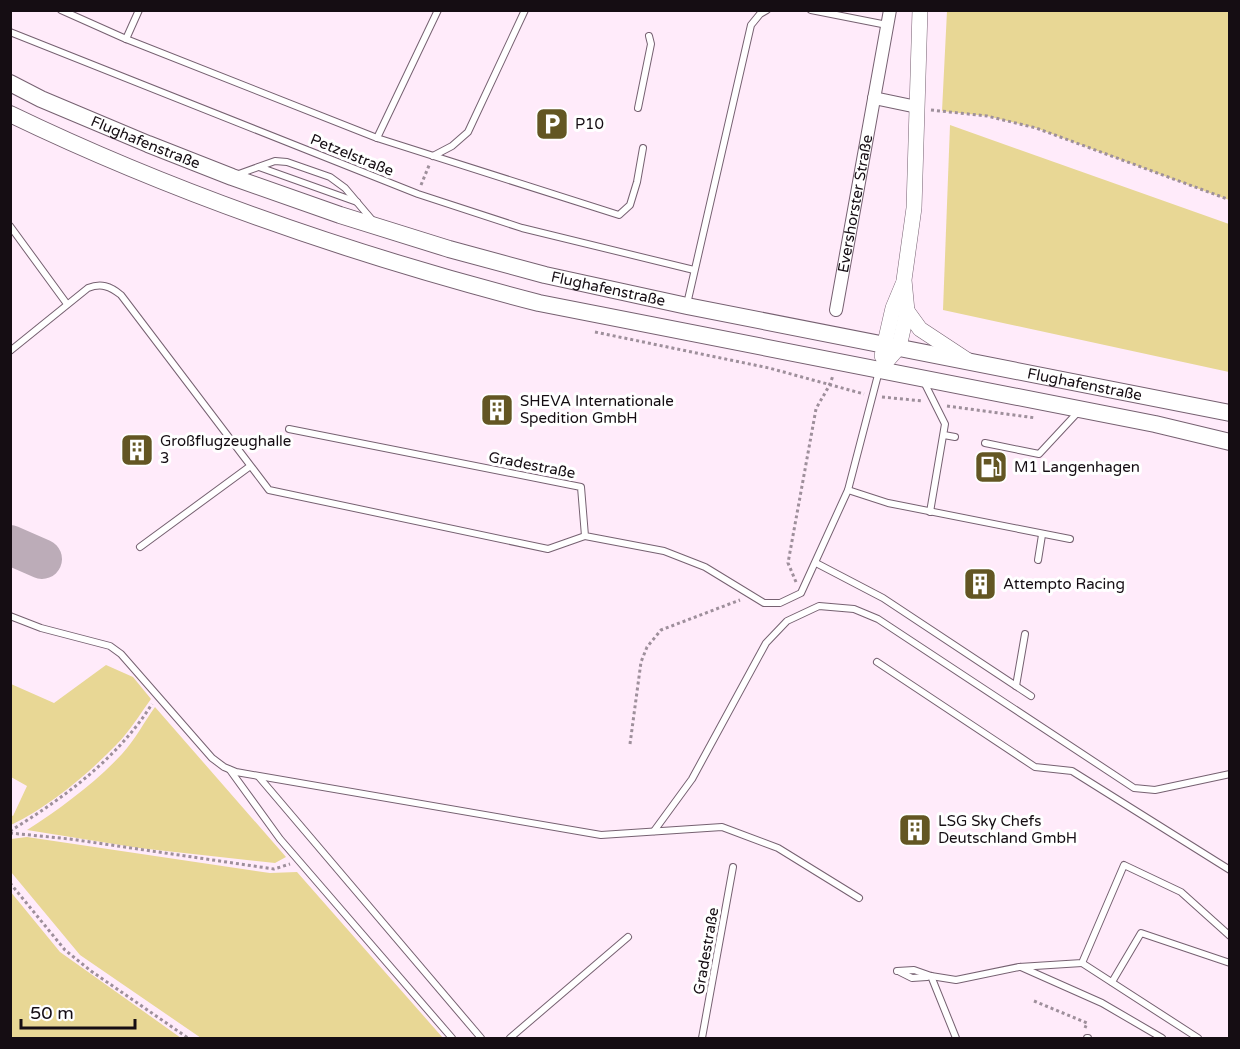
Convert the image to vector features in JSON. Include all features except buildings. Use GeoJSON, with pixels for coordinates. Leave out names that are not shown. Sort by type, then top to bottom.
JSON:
{"type":"FeatureCollection","features":[{"type":"Feature","properties":{"kind":"main road","name":"Flughafenstraße"},"geometry":{"type":"LineString","coordinates":[[10,83],[41,99],[232,177],[379,228],[545,275],[687,306],[1230,413]]}},
{"type":"Feature","properties":{"kind":"main road","name":"Flughafenstraße"},"geometry":{"type":"LineString","coordinates":[[10,114],[120,165],[200,196],[284,227],[439,277],[539,303],[1155,424],[1230,442]]}},
{"type":"Feature","properties":{"kind":"street","name":"Evershorster Straße"},"geometry":{"type":"LineString","coordinates":[[836,310],[890,10]]}},
{"type":"Feature","properties":{"kind":"street"},"geometry":{"type":"LineString","coordinates":[[892,346],[893,308],[904,280],[914,208],[921,10]]}},
{"type":"Feature","properties":{"kind":"street"},"geometry":{"type":"LineString","coordinates":[[874,98],[918,107]]}},
{"type":"Feature","properties":{"kind":"street"},"geometry":{"type":"LineString","coordinates":[[879,370],[907,310],[904,280]]}},
{"type":"Feature","properties":{"kind":"street"},"geometry":{"type":"LineString","coordinates":[[907,310],[920,329],[970,361]]}},
{"type":"Feature","properties":{"kind":"lane"},"geometry":{"type":"LineString","coordinates":[[61,10],[126,39],[377,138],[619,215],[630,205],[643,148]]}},
{"type":"Feature","properties":{"kind":"lane"},"geometry":{"type":"LineString","coordinates":[[126,39],[139,10]]}},
{"type":"Feature","properties":{"kind":"lane"},"geometry":{"type":"LineString","coordinates":[[377,138],[438,10]]}},
{"type":"Feature","properties":{"kind":"lane"},"geometry":{"type":"LineString","coordinates":[[433,156],[452,146],[468,132],[525,10]]}},
{"type":"Feature","properties":{"kind":"lane"},"geometry":{"type":"LineString","coordinates":[[687,306],[751,25],[760,14],[767,10]]}},
{"type":"Feature","properties":{"kind":"lane"},"geometry":{"type":"LineString","coordinates":[[811,10],[887,25]]}},
{"type":"Feature","properties":{"kind":"lane","name":"Petzelstraße"},"geometry":{"type":"LineString","coordinates":[[10,32],[418,194],[522,228],[694,270]]}},
{"type":"Feature","properties":{"kind":"lane"},"geometry":{"type":"LineString","coordinates":[[638,108],[651,45],[649,36]]}},
{"type":"Feature","properties":{"kind":"lane"},"geometry":{"type":"LineString","coordinates":[[232,177],[275,160],[287,162],[330,177],[345,188],[379,228]]}},
{"type":"Feature","properties":{"kind":"lane"},"geometry":{"type":"LineString","coordinates":[[258,167],[357,203]]}},
{"type":"Feature","properties":{"kind":"lane"},"geometry":{"type":"LineString","coordinates":[[10,226],[67,304]]}},
{"type":"Feature","properties":{"kind":"lane"},"geometry":{"type":"LineString","coordinates":[[10,351],[88,288],[97,285],[111,287],[121,295],[249,467],[269,490],[548,549],[585,536],[664,551],[705,567],[764,603],[780,603],[801,592],[816,563],[848,490],[879,370]]}},
{"type":"Feature","properties":{"kind":"lane"},"geometry":{"type":"LineString","coordinates":[[922,379],[945,424],[930,512]]}},
{"type":"Feature","properties":{"kind":"lane"},"geometry":{"type":"LineString","coordinates":[[986,443],[1039,454],[1079,410]]}},
{"type":"Feature","properties":{"kind":"lane","name":"Gradestraße"},"geometry":{"type":"LineString","coordinates":[[289,429],[580,487],[585,536]]}},
{"type":"Feature","properties":{"kind":"lane"},"geometry":{"type":"LineString","coordinates":[[944,435],[955,437]]}},
{"type":"Feature","properties":{"kind":"lane"},"geometry":{"type":"LineString","coordinates":[[140,547],[249,467]]}},
{"type":"Feature","properties":{"kind":"lane"},"geometry":{"type":"LineString","coordinates":[[848,490],[888,503],[1070,540]]}},
{"type":"Feature","properties":{"kind":"lane"},"geometry":{"type":"LineString","coordinates":[[1038,560],[1042,535]]}},
{"type":"Feature","properties":{"kind":"lane"},"geometry":{"type":"LineString","coordinates":[[816,563],[883,598],[1031,696]]}},
{"type":"Feature","properties":{"kind":"lane"},"geometry":{"type":"LineString","coordinates":[[654,831],[692,779],[766,643],[787,621],[819,606],[854,609],[878,619],[1134,788],[1155,790],[1230,774]]}},
{"type":"Feature","properties":{"kind":"lane"},"geometry":{"type":"LineString","coordinates":[[10,616],[41,628],[110,646],[121,654],[212,758],[230,770],[259,777],[601,835],[722,827],[778,848],[859,898]]}},
{"type":"Feature","properties":{"kind":"lane"},"geometry":{"type":"LineString","coordinates":[[1016,686],[1025,634]]}},
{"type":"Feature","properties":{"kind":"lane"},"geometry":{"type":"LineString","coordinates":[[878,662],[1035,767],[1072,771],[1230,870]]}},
{"type":"Feature","properties":{"kind":"lane"},"geometry":{"type":"LineString","coordinates":[[230,770],[280,839],[452,1038]]}},
{"type":"Feature","properties":{"kind":"lane"},"geometry":{"type":"LineString","coordinates":[[259,777],[481,1038]]}},
{"type":"Feature","properties":{"kind":"lane"},"geometry":{"type":"LineString","coordinates":[[1082,963],[1124,865],[1181,892],[1230,936]]}},
{"type":"Feature","properties":{"kind":"lane","name":"Gradestraße"},"geometry":{"type":"LineString","coordinates":[[702,1038],[733,867]]}},
{"type":"Feature","properties":{"kind":"lane"},"geometry":{"type":"LineString","coordinates":[[1112,982],[1141,933],[1230,963]]}},
{"type":"Feature","properties":{"kind":"lane"},"geometry":{"type":"LineString","coordinates":[[510,1038],[628,937]]}},
{"type":"Feature","properties":{"kind":"lane"},"geometry":{"type":"LineString","coordinates":[[956,1038],[931,976],[956,980],[1019,966],[1082,963],[1198,1038]]}},
{"type":"Feature","properties":{"kind":"lane"},"geometry":{"type":"LineString","coordinates":[[1019,966],[1102,1004],[1162,1038]]}},
{"type":"Feature","properties":{"kind":"path"},"geometry":{"type":"LineString","coordinates":[[918,107],[987,116],[1036,128],[1230,200]]}},
{"type":"Feature","properties":{"kind":"path"},"geometry":{"type":"LineString","coordinates":[[418,194],[433,156]]}},
{"type":"Feature","properties":{"kind":"path"},"geometry":{"type":"LineString","coordinates":[[801,592],[788,563],[816,408],[830,386]]}},
{"type":"Feature","properties":{"kind":"path"},"geometry":{"type":"LineString","coordinates":[[846,390],[1041,419]]}},
{"type":"Feature","properties":{"kind":"path"},"geometry":{"type":"LineString","coordinates":[[630,744],[641,662],[647,647],[661,630],[752,596]]}},
{"type":"Feature","properties":{"kind":"path"},"geometry":{"type":"LineString","coordinates":[[10,832],[53,805],[122,744],[157,695]]}},
{"type":"Feature","properties":{"kind":"path"},"geometry":{"type":"LineString","coordinates":[[10,832],[274,869],[299,861]]}},
{"type":"Feature","properties":{"kind":"path"},"geometry":{"type":"LineString","coordinates":[[10,883],[65,950],[91,971],[188,1038]]}},
{"type":"Feature","properties":{"kind":"path"},"geometry":{"type":"LineString","coordinates":[[1034,1001],[1087,1023],[1084,1031]]}},
{"type":"Feature","properties":{"kind":"shaded area"},"geometry":{"type":"Polygon","coordinates":[[[947,11],[1229,11],[1229,200],[1036,128],[987,116],[942,111],[947,11]]]}},
{"type":"Feature","properties":{"kind":"shaded area"},"geometry":{"type":"Polygon","coordinates":[[[950,125],[1229,224],[1229,372],[943,310],[950,125]]]}},
{"type":"Feature","properties":{"kind":"shaded area"},"geometry":{"type":"Polygon","coordinates":[[[106,665],[133,677],[151,699],[122,739],[93,767],[54,799],[11,825],[11,815],[13,816],[27,786],[11,777],[11,684],[54,703],[106,665]]]}},
{"type":"Feature","properties":{"kind":"shaded area"},"geometry":{"type":"Polygon","coordinates":[[[155,707],[286,857],[275,863],[139,848],[27,830],[77,795],[111,765],[131,743],[155,707]]]}},
{"type":"Feature","properties":{"kind":"shaded area"},"geometry":{"type":"Polygon","coordinates":[[[27,837],[270,873],[297,872],[443,1038],[201,1038],[80,955],[11,872],[11,839],[27,837]]]}},
{"type":"Feature","properties":{"kind":"shaded area"},"geometry":{"type":"Polygon","coordinates":[[[10,891],[60,952],[181,1038],[11,1038],[10,891]]]}},
{"type":"Feature","properties":{"kind":"taxiway"},"geometry":{"type":"LineString","coordinates":[[10,545],[42,559]]}},
{"type":"Feature","properties":{"kind":"place","name":"P10"},"geometry":{"type":"Point","coordinates":[552,124]}},
{"type":"Feature","properties":{"kind":"place","name":"SHEVA Internationale Spedition GmbH"},"geometry":{"type":"Point","coordinates":[497,410]}},
{"type":"Feature","properties":{"kind":"place","name":"Großflugzeughalle 3"},"geometry":{"type":"Point","coordinates":[137,450]}},
{"type":"Feature","properties":{"kind":"place","name":"M1 Langenhagen"},"geometry":{"type":"Point","coordinates":[991,467]}},
{"type":"Feature","properties":{"kind":"place","name":"Attempto Racing"},"geometry":{"type":"Point","coordinates":[980,584]}},
{"type":"Feature","properties":{"kind":"place","name":"LSG Sky Chefs Deutschland GmbH"},"geometry":{"type":"Point","coordinates":[915,830]}}]}
